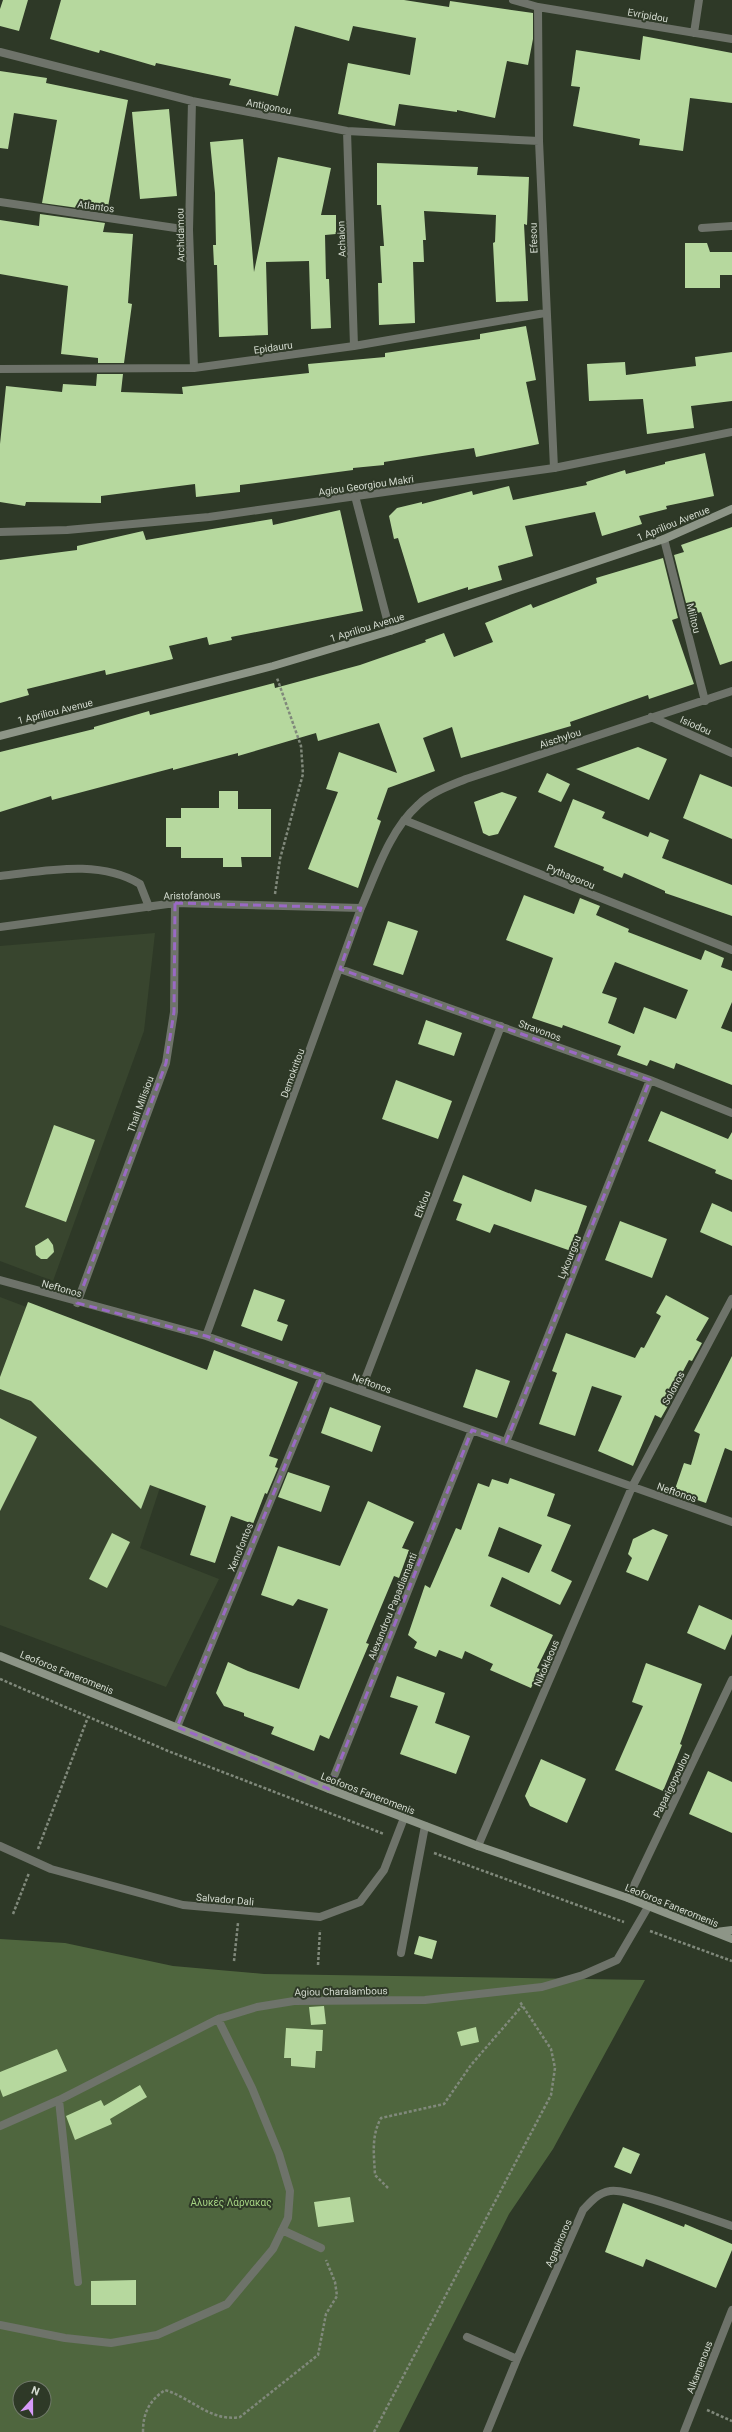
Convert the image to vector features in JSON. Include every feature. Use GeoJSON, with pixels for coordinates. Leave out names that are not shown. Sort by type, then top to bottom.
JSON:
{"type":"FeatureCollection","features":[{"type":"Feature","properties":{"kind":"main road","name":"1 Apriliou Avenue"},"geometry":{"type":"LineString","coordinates":[[0,736],[273,666],[390,630],[664,539],[732,509]]}},
{"type":"Feature","properties":{"kind":"main road","name":"Leoforos Faneromenis"},"geometry":{"type":"LineString","coordinates":[[0,1656],[404,1818],[478,1846],[628,1898],[732,1939]]}},
{"type":"Feature","properties":{"kind":"main road"},"geometry":{"type":"LineString","coordinates":[[714,1932],[732,1930]]}},
{"type":"Feature","properties":{"kind":"street","name":"Evripidou"},"geometry":{"type":"LineString","coordinates":[[513,0],[538,6],[732,39]]}},
{"type":"Feature","properties":{"kind":"street"},"geometry":{"type":"LineString","coordinates":[[694,33],[699,0]]}},
{"type":"Feature","properties":{"kind":"street","name":"Efesou"},"geometry":{"type":"LineString","coordinates":[[538,6],[539,141],[545,314],[554,468]]}},
{"type":"Feature","properties":{"kind":"street","name":"Antigonou"},"geometry":{"type":"LineString","coordinates":[[0,52],[192,101],[347,131],[539,141]]}},
{"type":"Feature","properties":{"kind":"street","name":"Archidamou"},"geometry":{"type":"LineString","coordinates":[[192,101],[189,230],[194,368]]}},
{"type":"Feature","properties":{"kind":"street","name":"Achaion"},"geometry":{"type":"LineString","coordinates":[[347,131],[354,346]]}},
{"type":"Feature","properties":{"kind":"street","name":"Atlantos"},"geometry":{"type":"LineString","coordinates":[[0,202],[189,230]]}},
{"type":"Feature","properties":{"kind":"street"},"geometry":{"type":"LineString","coordinates":[[702,228],[732,226]]}},
{"type":"Feature","properties":{"kind":"street","name":"Epidauru"},"geometry":{"type":"LineString","coordinates":[[0,369],[194,368],[354,346],[545,314]]}},
{"type":"Feature","properties":{"kind":"street","name":"Agiou Georgiou Makri"},"geometry":{"type":"LineString","coordinates":[[0,532],[68,530],[201,517],[554,468],[732,432]]}},
{"type":"Feature","properties":{"kind":"street"},"geometry":{"type":"LineString","coordinates":[[354,496],[390,630]]}},
{"type":"Feature","properties":{"kind":"street","name":"Militou"},"geometry":{"type":"LineString","coordinates":[[664,539],[705,701]]}},
{"type":"Feature","properties":{"kind":"street","name":"Aischylou"},"geometry":{"type":"LineString","coordinates":[[404,820],[418,804],[436,792],[466,779],[652,716],[705,701],[732,691]]}},
{"type":"Feature","properties":{"kind":"street","name":"Isiodou"},"geometry":{"type":"LineString","coordinates":[[652,716],[732,753]]}},
{"type":"Feature","properties":{"kind":"street","name":"Demokritou"},"geometry":{"type":"LineString","coordinates":[[206,1336],[361,908],[388,847],[404,820]]}},
{"type":"Feature","properties":{"kind":"street","name":"Pythagorou"},"geometry":{"type":"LineString","coordinates":[[404,820],[732,950]]}},
{"type":"Feature","properties":{"kind":"street"},"geometry":{"type":"LineString","coordinates":[[0,876],[75,868],[109,871],[124,875],[140,884],[149,907]]}},
{"type":"Feature","properties":{"kind":"street","name":"Aristofanous"},"geometry":{"type":"LineString","coordinates":[[0,927],[175,903],[361,908]]}},
{"type":"Feature","properties":{"kind":"street","name":"Thali Milisiou"},"geometry":{"type":"LineString","coordinates":[[77,1303],[166,1063],[174,1012],[175,903]]}},
{"type":"Feature","properties":{"kind":"street","name":"Stravonos"},"geometry":{"type":"LineString","coordinates":[[340,969],[650,1080],[732,1113]]}},
{"type":"Feature","properties":{"kind":"street","name":"Efklou"},"geometry":{"type":"LineString","coordinates":[[361,1390],[500,1026]]}},
{"type":"Feature","properties":{"kind":"street","name":"Lykourgou"},"geometry":{"type":"LineString","coordinates":[[506,1442],[650,1080]]}},
{"type":"Feature","properties":{"kind":"street","name":"Neftonos"},"geometry":{"type":"LineString","coordinates":[[0,1280],[77,1303],[206,1336],[732,1522]]}},
{"type":"Feature","properties":{"kind":"street","name":"Solonos"},"geometry":{"type":"LineString","coordinates":[[632,1487],[732,1299]]}},
{"type":"Feature","properties":{"kind":"street","name":"Xenofontos"},"geometry":{"type":"LineString","coordinates":[[177,1727],[322,1376]]}},
{"type":"Feature","properties":{"kind":"street","name":"Alexandrou Papadiamanti"},"geometry":{"type":"LineString","coordinates":[[330,1789],[472,1430]]}},
{"type":"Feature","properties":{"kind":"street","name":"Nikokleous"},"geometry":{"type":"LineString","coordinates":[[478,1846],[632,1487]]}},
{"type":"Feature","properties":{"kind":"street","name":"Paparigopoulou"},"geometry":{"type":"LineString","coordinates":[[628,1898],[729,1696],[732,1680]]}},
{"type":"Feature","properties":{"kind":"street","name":"Salvador Dali"},"geometry":{"type":"LineString","coordinates":[[0,1846],[51,1869],[183,1905],[320,1917],[360,1902],[384,1870],[404,1818]]}},
{"type":"Feature","properties":{"kind":"street"},"geometry":{"type":"LineString","coordinates":[[401,1953],[425,1826]]}},
{"type":"Feature","properties":{"kind":"street","name":"Agiou Charalambous"},"geometry":{"type":"LineString","coordinates":[[0,2126],[59,2100],[218,2019],[257,2008],[294,2001],[425,2000],[542,1987],[583,1976],[617,1960],[648,1907]]}},
{"type":"Feature","properties":{"kind":"street"},"geometry":{"type":"LineString","coordinates":[[0,2325],[66,2338],[111,2343],[157,2335],[227,2304],[273,2249],[288,2218],[290,2191],[279,2154],[252,2088],[218,2019]]}},
{"type":"Feature","properties":{"kind":"street"},"geometry":{"type":"LineString","coordinates":[[59,2100],[78,2282]]}},
{"type":"Feature","properties":{"kind":"street","name":"Agapinoros"},"geometry":{"type":"LineString","coordinates":[[487,2432],[517,2359],[583,2210],[596,2196],[611,2190],[633,2194],[732,2226]]}},
{"type":"Feature","properties":{"kind":"street"},"geometry":{"type":"LineString","coordinates":[[282,2230],[322,2248]]}},
{"type":"Feature","properties":{"kind":"street","name":"Alkamenous"},"geometry":{"type":"LineString","coordinates":[[684,2432],[732,2310]]}},
{"type":"Feature","properties":{"kind":"street"},"geometry":{"type":"LineString","coordinates":[[467,2337],[517,2359]]}},
{"type":"Feature","properties":{"kind":"path"},"geometry":{"type":"LineString","coordinates":[[272,906],[280,859],[303,774],[301,746],[273,666]]}},
{"type":"Feature","properties":{"kind":"path"},"geometry":{"type":"LineString","coordinates":[[0,1679],[168,1751],[396,1839]]}},
{"type":"Feature","properties":{"kind":"path"},"geometry":{"type":"LineString","coordinates":[[13,1914],[88,1717]]}},
{"type":"Feature","properties":{"kind":"path"},"geometry":{"type":"LineString","coordinates":[[421,1848],[637,1927],[685,1942],[732,1961]]}},
{"type":"Feature","properties":{"kind":"path"},"geometry":{"type":"LineString","coordinates":[[234,1961],[239,1910]]}},
{"type":"Feature","properties":{"kind":"path"},"geometry":{"type":"LineString","coordinates":[[318,1965],[320,1917]]}},
{"type":"Feature","properties":{"kind":"path"},"geometry":{"type":"LineString","coordinates":[[374,2432],[551,2095],[555,2068],[551,2049],[512,1990]]}},
{"type":"Feature","properties":{"kind":"path"},"geometry":{"type":"LineString","coordinates":[[388,2188],[375,2175],[374,2134],[381,2118],[444,2104],[471,2065],[522,2006]]}},
{"type":"Feature","properties":{"kind":"path"},"geometry":{"type":"LineString","coordinates":[[143,2432],[143,2418],[152,2398],[165,2390],[180,2394],[208,2412],[227,2419],[240,2417],[318,2355],[326,2314],[336,2296],[335,2282],[322,2248]]}},
{"type":"Feature","properties":{"kind":"path"},"geometry":{"type":"LineString","coordinates":[[695,2405],[732,2421]]}},
{"type":"Feature","properties":{"kind":"highlighted area"},"geometry":{"type":"Polygon","coordinates":[[[175,903],[361,908],[340,969],[650,1080],[506,1442],[472,1430],[329,1789],[177,1727],[322,1376],[206,1336],[77,1303],[166,1063],[174,1012],[175,903]]]}},
{"type":"Feature","properties":{"kind":"shaded area"},"geometry":{"type":"Polygon","coordinates":[[[155,933],[144,1031],[53,1281],[0,1261],[0,946],[155,933]]]}},
{"type":"Feature","properties":{"kind":"shaded area"},"geometry":{"type":"Polygon","coordinates":[[[0,1297],[198,1372],[140,1548],[219,1579],[166,1687],[0,1625],[0,1297]]]}},
{"type":"Feature","properties":{"kind":"green space","name":"Αλυκές Λάρνακας"},"geometry":{"type":"Polygon","coordinates":[[[0,1939],[65,1943],[173,1966],[264,1974],[645,1980],[553,2149],[509,2214],[399,2432],[0,2432],[0,1939]]]}},
{"type":"Feature","properties":{"kind":"building"},"geometry":{"type":"Polygon","coordinates":[[[3,0],[28,0],[19,31],[0,26],[0,9],[3,0]]]}},
{"type":"Feature","properties":{"kind":"building"},"geometry":{"type":"Polygon","coordinates":[[[61,0],[404,0],[449,7],[450,1],[533,13],[533,39],[528,65],[507,61],[495,118],[457,110],[457,112],[399,104],[395,126],[338,114],[348,63],[410,75],[416,38],[353,26],[349,41],[295,26],[278,96],[229,85],[231,79],[156,63],[155,66],[100,50],[99,53],[50,39],[61,0]]]}},
{"type":"Feature","properties":{"kind":"building"},"geometry":{"type":"Polygon","coordinates":[[[643,36],[732,53],[732,103],[690,98],[683,151],[639,145],[640,139],[573,126],[580,87],[571,86],[576,50],[640,60],[643,36]]]}},
{"type":"Feature","properties":{"kind":"building"},"geometry":{"type":"Polygon","coordinates":[[[0,71],[47,78],[46,83],[128,100],[107,212],[42,203],[57,120],[14,113],[8,149],[0,148],[0,71]]]}},
{"type":"Feature","properties":{"kind":"building"},"geometry":{"type":"Polygon","coordinates":[[[169,109],[177,196],[140,199],[132,112],[169,109]]]}},
{"type":"Feature","properties":{"kind":"building"},"geometry":{"type":"Polygon","coordinates":[[[243,139],[254,272],[278,157],[331,168],[321,215],[336,215],[336,234],[325,235],[326,279],[329,279],[331,328],[311,329],[309,261],[266,262],[268,335],[219,337],[217,265],[214,265],[213,245],[216,245],[215,193],[210,142],[243,139]]]}},
{"type":"Feature","properties":{"kind":"building"},"geometry":{"type":"Polygon","coordinates":[[[377,163],[478,167],[477,175],[529,177],[527,225],[524,224],[528,301],[496,302],[493,243],[495,242],[496,215],[424,211],[426,240],[423,240],[424,262],[413,262],[415,323],[379,325],[378,283],[382,283],[380,246],[384,246],[381,205],[377,205],[377,163]]]}},
{"type":"Feature","properties":{"kind":"building"},"geometry":{"type":"Polygon","coordinates":[[[40,214],[105,223],[103,232],[133,234],[128,303],[132,304],[124,363],[98,363],[98,358],[61,354],[68,286],[0,274],[0,220],[39,226],[40,214]]]}},
{"type":"Feature","properties":{"kind":"building"},"geometry":{"type":"Polygon","coordinates":[[[685,243],[707,243],[710,252],[732,252],[732,275],[720,275],[720,288],[685,288],[685,243]]]}},
{"type":"Feature","properties":{"kind":"building"},"geometry":{"type":"Polygon","coordinates":[[[526,326],[536,380],[526,382],[539,444],[476,457],[474,448],[384,462],[384,465],[353,468],[353,470],[240,485],[240,492],[196,497],[195,484],[101,496],[101,503],[26,502],[25,506],[0,502],[0,444],[6,386],[62,392],[63,384],[96,386],[97,374],[123,374],[121,392],[183,394],[182,387],[309,373],[308,364],[385,357],[385,353],[480,339],[480,334],[526,326]]]}},
{"type":"Feature","properties":{"kind":"building"},"geometry":{"type":"Polygon","coordinates":[[[732,352],[732,401],[691,406],[694,428],[647,434],[643,399],[589,401],[587,364],[625,362],[626,375],[696,366],[695,357],[732,352]]]}},
{"type":"Feature","properties":{"kind":"building"},"geometry":{"type":"Polygon","coordinates":[[[705,453],[714,496],[666,506],[667,509],[639,516],[642,524],[602,536],[595,512],[525,526],[533,556],[498,566],[502,580],[468,590],[468,587],[418,603],[398,538],[394,539],[389,516],[397,508],[422,502],[422,504],[472,491],[473,495],[509,486],[513,500],[587,485],[586,482],[625,470],[626,474],[665,464],[665,462],[705,453]]]}},
{"type":"Feature","properties":{"kind":"building"},"geometry":{"type":"Polygon","coordinates":[[[340,510],[363,611],[231,637],[232,640],[209,645],[207,637],[169,646],[173,659],[106,675],[105,670],[27,689],[29,695],[0,703],[0,560],[77,550],[77,546],[143,531],[146,540],[272,519],[273,525],[340,510]]]}},
{"type":"Feature","properties":{"kind":"building"},"geometry":{"type":"Polygon","coordinates":[[[732,527],[732,661],[720,665],[701,612],[689,615],[674,555],[684,552],[681,545],[732,527]]]}},
{"type":"Feature","properties":{"kind":"building"},"geometry":{"type":"Polygon","coordinates":[[[663,558],[678,618],[672,620],[694,684],[649,699],[648,695],[570,722],[571,726],[461,758],[452,727],[423,738],[435,771],[388,788],[377,819],[381,821],[358,888],[308,869],[338,792],[326,789],[339,752],[397,773],[379,723],[318,741],[316,733],[238,756],[238,753],[173,770],[173,768],[52,800],[51,796],[0,812],[0,752],[94,729],[94,727],[149,711],[150,715],[274,683],[275,688],[360,665],[426,642],[425,640],[444,633],[454,657],[493,642],[485,623],[531,604],[533,608],[597,583],[596,578],[663,558]]]}},
{"type":"Feature","properties":{"kind":"building"},"geometry":{"type":"Polygon","coordinates":[[[638,747],[667,759],[649,800],[576,769],[638,747]]]}},
{"type":"Feature","properties":{"kind":"building"},"geometry":{"type":"Polygon","coordinates":[[[547,773],[570,784],[561,802],[538,792],[547,773]]]}},
{"type":"Feature","properties":{"kind":"building"},"geometry":{"type":"Polygon","coordinates":[[[700,774],[732,787],[732,839],[683,818],[700,774]]]}},
{"type":"Feature","properties":{"kind":"building"},"geometry":{"type":"Polygon","coordinates":[[[219,791],[238,791],[238,809],[271,809],[271,857],[241,857],[242,867],[223,867],[223,858],[181,858],[181,847],[166,847],[166,818],[181,818],[181,808],[219,808],[219,791]]]}},
{"type":"Feature","properties":{"kind":"building"},"geometry":{"type":"Polygon","coordinates":[[[502,792],[517,797],[498,834],[489,836],[483,833],[474,802],[502,792]]]}},
{"type":"Feature","properties":{"kind":"building"},"geometry":{"type":"Polygon","coordinates":[[[573,799],[605,812],[602,818],[648,837],[650,832],[669,840],[662,858],[732,885],[732,916],[665,893],[665,891],[624,873],[622,878],[603,870],[604,867],[554,847],[573,799]]]}},
{"type":"Feature","properties":{"kind":"building"},"geometry":{"type":"Polygon","coordinates":[[[524,895],[574,914],[580,898],[600,906],[596,915],[629,929],[628,932],[701,960],[705,950],[724,958],[721,967],[732,971],[732,1002],[721,1028],[732,1032],[732,1085],[676,1063],[674,1069],[650,1060],[647,1066],[617,1055],[621,1046],[563,1025],[562,1028],[532,1018],[553,958],[506,940],[524,895]],[[615,962],[602,993],[617,998],[608,1023],[634,1034],[644,1007],[676,1019],[688,990],[615,962]]]}},
{"type":"Feature","properties":{"kind":"building"},"geometry":{"type":"Polygon","coordinates":[[[388,921],[418,931],[403,975],[373,965],[388,921]]]}},
{"type":"Feature","properties":{"kind":"building"},"geometry":{"type":"Polygon","coordinates":[[[426,1020],[462,1033],[454,1056],[418,1044],[426,1020]]]}},
{"type":"Feature","properties":{"kind":"building"},"geometry":{"type":"Polygon","coordinates":[[[396,1080],[452,1101],[438,1139],[382,1119],[396,1080]]]}},
{"type":"Feature","properties":{"kind":"building"},"geometry":{"type":"Polygon","coordinates":[[[661,1111],[728,1139],[732,1132],[732,1180],[715,1173],[716,1170],[648,1141],[661,1111]]]}},
{"type":"Feature","properties":{"kind":"building"},"geometry":{"type":"Polygon","coordinates":[[[54,1125],[95,1140],[66,1222],[25,1207],[54,1125]]]}},
{"type":"Feature","properties":{"kind":"building"},"geometry":{"type":"Polygon","coordinates":[[[463,1175],[531,1202],[535,1189],[587,1206],[571,1251],[494,1224],[490,1233],[456,1220],[462,1204],[453,1201],[463,1175]]]}},
{"type":"Feature","properties":{"kind":"building"},"geometry":{"type":"Polygon","coordinates":[[[712,1203],[732,1212],[732,1246],[700,1232],[712,1203]]]}},
{"type":"Feature","properties":{"kind":"building"},"geometry":{"type":"Polygon","coordinates":[[[620,1221],[667,1239],[652,1278],[605,1260],[620,1221]]]}},
{"type":"Feature","properties":{"kind":"building"},"geometry":{"type":"Polygon","coordinates":[[[48,1238],[53,1245],[54,1252],[47,1259],[41,1259],[36,1255],[35,1246],[48,1238]]]}},
{"type":"Feature","properties":{"kind":"building"},"geometry":{"type":"Polygon","coordinates":[[[254,1289],[285,1300],[277,1321],[288,1325],[282,1341],[241,1326],[254,1289]]]}},
{"type":"Feature","properties":{"kind":"building"},"geometry":{"type":"Polygon","coordinates":[[[666,1295],[709,1318],[696,1340],[702,1343],[692,1361],[689,1360],[670,1396],[673,1397],[661,1418],[655,1415],[633,1466],[598,1451],[622,1396],[592,1386],[575,1436],[539,1424],[557,1373],[552,1371],[566,1333],[635,1358],[641,1347],[644,1348],[661,1316],[656,1313],[666,1295]]]}},
{"type":"Feature","properties":{"kind":"building"},"geometry":{"type":"Polygon","coordinates":[[[28,1302],[207,1370],[214,1350],[298,1382],[269,1456],[278,1459],[275,1467],[278,1468],[267,1494],[265,1493],[253,1524],[231,1516],[215,1563],[190,1555],[206,1506],[150,1485],[141,1509],[31,1401],[0,1389],[0,1377],[28,1302]]]}},
{"type":"Feature","properties":{"kind":"building"},"geometry":{"type":"Polygon","coordinates":[[[732,1356],[732,1451],[725,1448],[706,1503],[674,1492],[684,1463],[691,1465],[700,1434],[694,1431],[732,1356]]]}},
{"type":"Feature","properties":{"kind":"building"},"geometry":{"type":"Polygon","coordinates":[[[476,1369],[510,1381],[497,1418],[463,1407],[476,1369]]]}},
{"type":"Feature","properties":{"kind":"building"},"geometry":{"type":"Polygon","coordinates":[[[330,1407],[381,1426],[372,1452],[321,1433],[330,1407]]]}},
{"type":"Feature","properties":{"kind":"building"},"geometry":{"type":"Polygon","coordinates":[[[0,1418],[37,1437],[0,1511],[0,1418]]]}},
{"type":"Feature","properties":{"kind":"building"},"geometry":{"type":"Polygon","coordinates":[[[288,1472],[330,1486],[321,1512],[278,1497],[288,1472]]]}},
{"type":"Feature","properties":{"kind":"building"},"geometry":{"type":"Polygon","coordinates":[[[510,1478],[555,1494],[547,1516],[571,1525],[551,1571],[572,1581],[560,1605],[502,1577],[490,1606],[553,1635],[537,1668],[540,1669],[531,1688],[490,1670],[493,1664],[465,1651],[462,1659],[439,1650],[436,1657],[414,1648],[417,1642],[408,1635],[425,1585],[430,1588],[456,1528],[461,1530],[478,1483],[489,1487],[492,1479],[508,1484],[510,1478]],[[499,1527],[488,1556],[529,1573],[542,1545],[499,1527]]]}},
{"type":"Feature","properties":{"kind":"building"},"geometry":{"type":"Polygon","coordinates":[[[368,1501],[414,1522],[402,1548],[409,1550],[399,1578],[394,1576],[366,1643],[369,1644],[329,1739],[320,1735],[314,1751],[271,1734],[274,1727],[244,1716],[244,1713],[224,1706],[216,1693],[228,1662],[248,1671],[299,1689],[328,1609],[298,1599],[293,1606],[261,1595],[278,1546],[340,1566],[368,1501]]]}},
{"type":"Feature","properties":{"kind":"building"},"geometry":{"type":"Polygon","coordinates":[[[653,1529],[668,1535],[648,1581],[626,1572],[632,1558],[628,1554],[633,1539],[653,1529]]]}},
{"type":"Feature","properties":{"kind":"building"},"geometry":{"type":"Polygon","coordinates":[[[112,1533],[130,1542],[107,1588],[89,1579],[112,1533]]]}},
{"type":"Feature","properties":{"kind":"building"},"geometry":{"type":"Polygon","coordinates":[[[699,1605],[732,1620],[732,1634],[725,1650],[687,1633],[699,1605]]]}},
{"type":"Feature","properties":{"kind":"building"},"geometry":{"type":"Polygon","coordinates":[[[646,1663],[702,1684],[680,1744],[682,1745],[663,1791],[615,1770],[643,1706],[632,1702],[646,1663]]]}},
{"type":"Feature","properties":{"kind":"building"},"geometry":{"type":"Polygon","coordinates":[[[397,1676],[445,1693],[435,1723],[470,1736],[456,1774],[400,1754],[418,1706],[390,1697],[397,1676]]]}},
{"type":"Feature","properties":{"kind":"building"},"geometry":{"type":"Polygon","coordinates":[[[541,1759],[586,1779],[567,1823],[530,1806],[525,1796],[541,1759]]]}},
{"type":"Feature","properties":{"kind":"building"},"geometry":{"type":"Polygon","coordinates":[[[708,1771],[732,1782],[732,1833],[689,1814],[708,1771]]]}},
{"type":"Feature","properties":{"kind":"building"},"geometry":{"type":"Polygon","coordinates":[[[419,1936],[437,1941],[432,1959],[414,1954],[419,1936]]]}},
{"type":"Feature","properties":{"kind":"building"},"geometry":{"type":"Polygon","coordinates":[[[324,2006],[326,2024],[311,2025],[309,2007],[324,2006]]]}},
{"type":"Feature","properties":{"kind":"building"},"geometry":{"type":"Polygon","coordinates":[[[476,2027],[479,2042],[461,2046],[457,2032],[476,2027]]]}},
{"type":"Feature","properties":{"kind":"building"},"geometry":{"type":"Polygon","coordinates":[[[286,2028],[323,2030],[322,2051],[316,2051],[315,2068],[291,2066],[291,2058],[284,2058],[286,2028]]]}},
{"type":"Feature","properties":{"kind":"building"},"geometry":{"type":"Polygon","coordinates":[[[57,2049],[67,2071],[3,2097],[0,2089],[0,2072],[57,2049]]]}},
{"type":"Feature","properties":{"kind":"building"},"geometry":{"type":"Polygon","coordinates":[[[140,2085],[147,2097],[110,2119],[112,2124],[75,2140],[66,2116],[101,2100],[104,2106],[140,2085]]]}},
{"type":"Feature","properties":{"kind":"building"},"geometry":{"type":"Polygon","coordinates":[[[623,2147],[640,2154],[631,2174],[614,2167],[623,2147]]]}},
{"type":"Feature","properties":{"kind":"building"},"geometry":{"type":"Polygon","coordinates":[[[350,2197],[354,2222],[318,2227],[314,2202],[350,2197]]]}},
{"type":"Feature","properties":{"kind":"building"},"geometry":{"type":"Polygon","coordinates":[[[623,2203],[684,2227],[685,2224],[732,2244],[732,2250],[716,2288],[646,2259],[643,2267],[605,2252],[623,2203]]]}},
{"type":"Feature","properties":{"kind":"building"},"geometry":{"type":"Polygon","coordinates":[[[136,2280],[136,2305],[91,2305],[91,2281],[136,2280]]]}}]}
